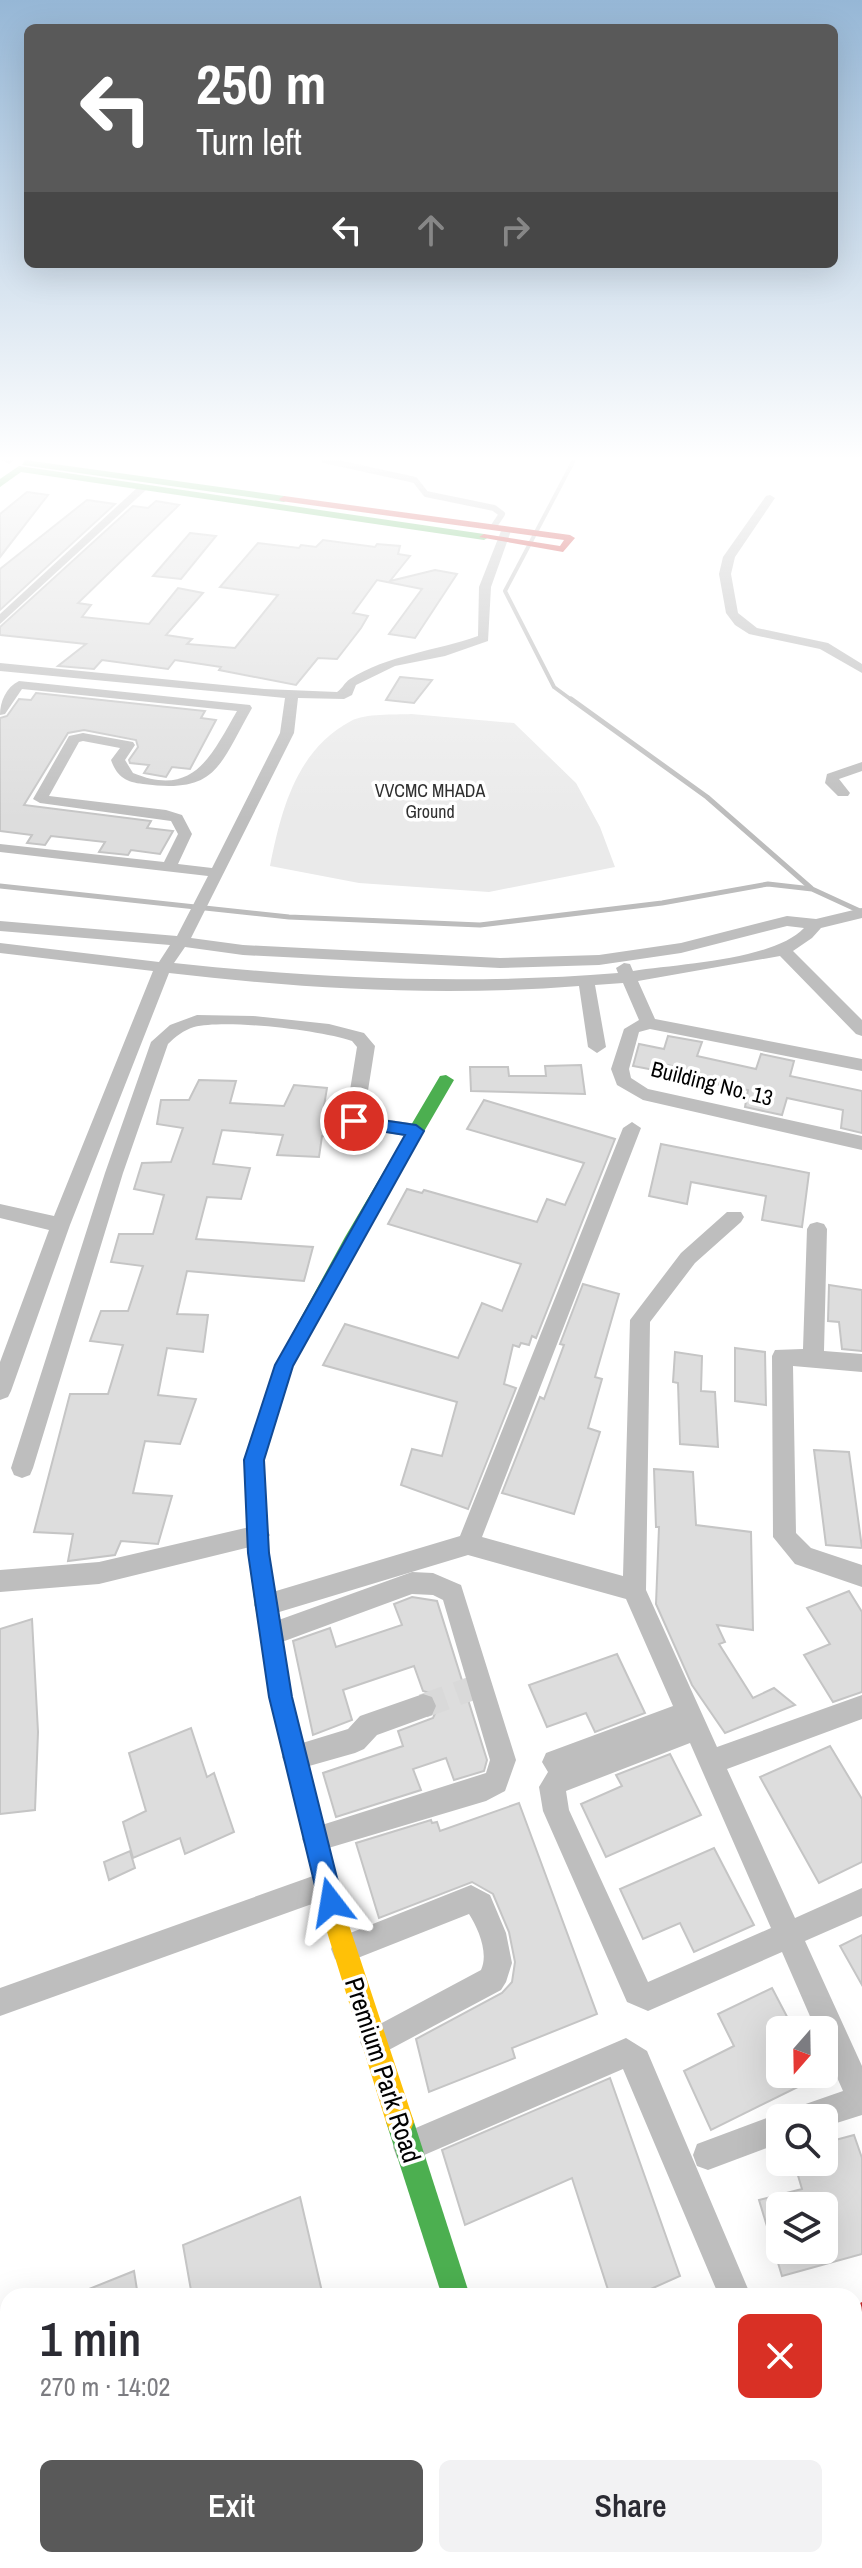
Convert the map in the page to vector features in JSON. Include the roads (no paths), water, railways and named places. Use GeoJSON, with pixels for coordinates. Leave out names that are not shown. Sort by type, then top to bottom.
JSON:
{"type":"FeatureCollection","features":[{"type":"Feature","properties":{"kind":"street"},"geometry":{"type":"LineString","coordinates":[[0,620],[44,580]]}},
{"type":"Feature","properties":{"kind":"street"},"geometry":{"type":"LineString","coordinates":[[23,678],[339,696],[347,692],[351,683],[391,663],[453,650],[484,638],[487,580]]}},
{"type":"Feature","properties":{"kind":"street"},"geometry":{"type":"LineString","coordinates":[[726,580],[732,613],[739,622],[753,631],[824,646],[862,669]]}},
{"type":"Feature","properties":{"kind":"street"},"geometry":{"type":"LineString","coordinates":[[0,667],[23,678],[245,708]]}},
{"type":"Feature","properties":{"kind":"street"},"geometry":{"type":"LineString","coordinates":[[0,711],[23,678]]}},
{"type":"Feature","properties":{"kind":"street"},"geometry":{"type":"LineString","coordinates":[[169,867],[185,834],[177,818],[166,814],[40,799],[74,739],[83,737],[128,745],[118,760],[125,775],[131,779],[175,784],[192,781],[206,772],[245,708],[259,693]]}},
{"type":"Feature","properties":{"kind":"street"},"geometry":{"type":"LineString","coordinates":[[0,1391],[5,1364],[163,968],[209,891],[287,733],[292,694]]}},
{"type":"Feature","properties":{"kind":"street"},"geometry":{"type":"LineString","coordinates":[[843,793],[832,783],[832,777],[862,766]]}},
{"type":"Feature","properties":{"kind":"street"},"geometry":{"type":"LineString","coordinates":[[0,848],[218,873]]}},
{"type":"Feature","properties":{"kind":"street"},"geometry":{"type":"LineString","coordinates":[[0,926],[183,936],[243,950],[500,963],[620,957],[681,948],[787,921],[823,922],[862,913]]}},
{"type":"Feature","properties":{"kind":"street"},"geometry":{"type":"LineString","coordinates":[[0,948],[163,968],[400,987],[549,986],[629,978],[784,951],[807,937],[823,922]]}},
{"type":"Feature","properties":{"kind":"street"},"geometry":{"type":"LineString","coordinates":[[784,951],[862,1030]]}},
{"type":"Feature","properties":{"kind":"street","name":"Building No. 13"},"geometry":{"type":"LineString","coordinates":[[620,957],[649,1023]]}},
{"type":"Feature","properties":{"kind":"street"},"geometry":{"type":"LineString","coordinates":[[586,981],[597,1047]]}},
{"type":"Feature","properties":{"kind":"street"},"geometry":{"type":"LineString","coordinates":[[22,1468],[119,1159],[160,1042],[175,1028],[196,1021],[220,1020],[330,1030],[358,1037],[366,1046],[354,1121],[416,1131]]}},
{"type":"Feature","properties":{"kind":"street","name":"Building No. 13"},"geometry":{"type":"LineString","coordinates":[[862,1065],[649,1023],[632,1029],[620,1069],[623,1081],[643,1094],[862,1143]]}},
{"type":"Feature","properties":{"kind":"street"},"geometry":{"type":"LineString","coordinates":[[275,1632],[412,1583],[429,1582],[453,1593],[477,1686],[503,1760],[496,1782],[486,1788],[325,1836],[300,1756],[275,1632],[266,1605],[258,1535],[254,1460],[284,1365],[446,1080]]}},
{"type":"Feature","properties":{"kind":"street"},"geometry":{"type":"LineString","coordinates":[[468,1544],[632,1128]]}},
{"type":"Feature","properties":{"kind":"street"},"geometry":{"type":"LineString","coordinates":[[0,1211],[60,1225]]}},
{"type":"Feature","properties":{"kind":"street"},"geometry":{"type":"LineString","coordinates":[[734,1217],[688,1258],[640,1320],[634,1590],[862,2100],[838,2108]]}},
{"type":"Feature","properties":{"kind":"street"},"geometry":{"type":"LineString","coordinates":[[813,1357],[817,1229]]}},
{"type":"Feature","properties":{"kind":"street"},"geometry":{"type":"LineString","coordinates":[[862,1363],[782,1356],[785,1537],[803,1556],[862,1576]]}},
{"type":"Feature","properties":{"kind":"street"},"geometry":{"type":"LineString","coordinates":[[0,1581],[99,1573],[258,1535]]}},
{"type":"Feature","properties":{"kind":"street"},"geometry":{"type":"LineString","coordinates":[[266,1605],[468,1544],[634,1590]]}},
{"type":"Feature","properties":{"kind":"street"},"geometry":{"type":"LineString","coordinates":[[300,1756],[355,1740],[369,1725],[423,1706]]}},
{"type":"Feature","properties":{"kind":"street"},"geometry":{"type":"LineString","coordinates":[[711,1762],[862,1707]]}},
{"type":"Feature","properties":{"kind":"street"},"geometry":{"type":"LineString","coordinates":[[555,1762],[692,1720]]}},
{"type":"Feature","properties":{"kind":"street"},"geometry":{"type":"LineString","coordinates":[[692,1720],[558,1780],[552,1787],[556,1811],[637,1992],[648,1997],[790,1937],[862,1902]]}},
{"type":"Feature","properties":{"kind":"street","name":"Premium Park Road"},"geometry":{"type":"LineString","coordinates":[[325,1836],[327,1885],[345,1949],[453,2288]]}},
{"type":"Feature","properties":{"kind":"street"},"geometry":{"type":"LineString","coordinates":[[0,2002],[327,1885]]}},
{"type":"Feature","properties":{"kind":"street"},"geometry":{"type":"LineString","coordinates":[[345,1949],[471,1899],[480,1905],[498,1957],[498,1969],[491,1980],[375,2042]]}},
{"type":"Feature","properties":{"kind":"street"},"geometry":{"type":"LineString","coordinates":[[408,2147],[626,2053],[637,2061],[732,2288]]}},
{"type":"Feature","properties":{"kind":"street"},"geometry":{"type":"LineString","coordinates":[[708,2155],[766,2133]]}},
{"type":"Feature","properties":{"kind":"waterway"},"geometry":{"type":"LineString","coordinates":[[511,580],[505,591],[554,687],[573,701]]}},
{"type":"Feature","properties":{"kind":"waterway"},"geometry":{"type":"LineString","coordinates":[[571,699],[707,797],[811,888]]}},
{"type":"Feature","properties":{"kind":"waterway"},"geometry":{"type":"LineString","coordinates":[[0,886],[289,917],[480,925],[662,903],[768,884],[812,889],[862,912]]}},
{"type":"Feature","properties":{"kind":"tunnel"},"geometry":{"type":"LineString","coordinates":[[423,1706],[473,1688]]}},
{"type":"Feature","properties":{"kind":"park label","name":"VVCMC MHADA Ground"},"geometry":{"type":"Point","coordinates":[430,801]}}]}
